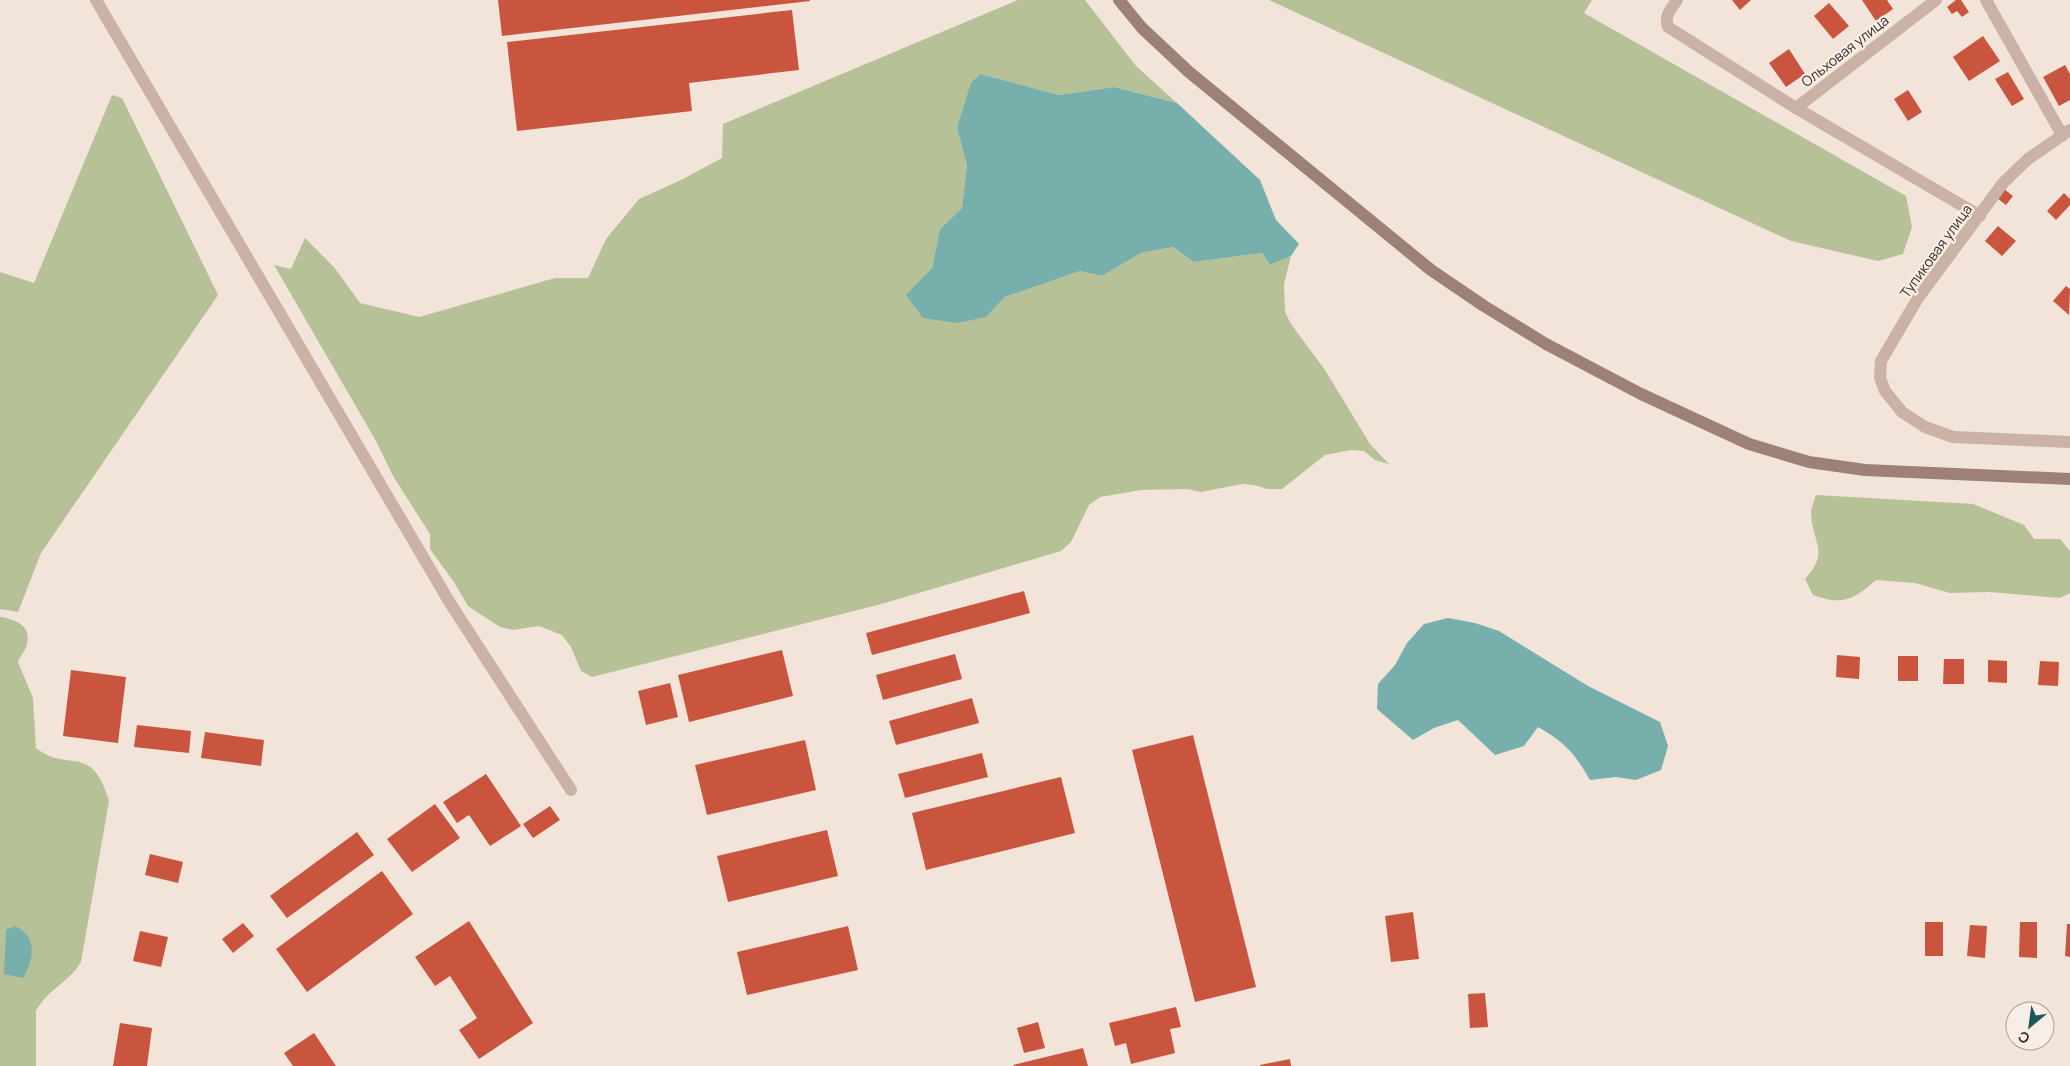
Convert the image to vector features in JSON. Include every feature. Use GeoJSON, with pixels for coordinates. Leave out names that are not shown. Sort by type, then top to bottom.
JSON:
{"type":"FeatureCollection","features":[{"type":"Feature","properties":{"kind":"street"},"geometry":{"type":"LineString","coordinates":[[96,0],[450,604],[571,790]]}},
{"type":"Feature","properties":{"kind":"street"},"geometry":{"type":"LineString","coordinates":[[1119,0],[1142,28],[1189,72],[1431,270],[1484,306],[1546,344],[1641,394],[1749,444],[1809,462],[1865,470],[2070,479]]}},
{"type":"Feature","properties":{"kind":"street"},"geometry":{"type":"LineString","coordinates":[[1677,0],[1668,14],[1666,20],[1668,27],[1796,108],[1980,216]]}},
{"type":"Feature","properties":{"kind":"street","name":"Ольховая улица"},"geometry":{"type":"LineString","coordinates":[[1796,108],[1936,0]]}},
{"type":"Feature","properties":{"kind":"street"},"geometry":{"type":"LineString","coordinates":[[1986,0],[2066,132]]}},
{"type":"Feature","properties":{"kind":"street","name":"Тупиковая улица"},"geometry":{"type":"LineString","coordinates":[[2066,132],[2045,145],[2013,173],[1980,216],[1918,298],[1881,361],[1880,378],[1885,391],[1902,412],[1924,427],[1954,437],[2070,442]]}},
{"type":"Feature","properties":{"kind":"green space"},"geometry":{"type":"Polygon","coordinates":[[[1018,0],[1085,0],[1136,66],[1177,103],[1114,87],[1059,95],[980,74],[957,128],[967,165],[962,208],[940,229],[932,268],[907,295],[986,317],[1005,297],[1080,271],[1102,276],[1141,253],[1173,247],[1194,262],[1262,253],[1270,265],[1291,256],[1284,284],[1285,312],[1291,324],[1325,370],[1370,444],[1389,464],[1375,460],[1364,451],[1351,450],[1325,455],[1282,489],[1267,489],[1242,484],[1201,492],[1187,489],[1141,490],[1100,497],[1089,505],[1071,542],[1061,551],[878,605],[592,677],[581,671],[571,647],[562,635],[539,626],[513,630],[500,627],[468,606],[454,582],[430,549],[430,534],[393,476],[376,441],[274,265],[291,269],[305,238],[334,267],[360,303],[419,317],[555,278],[588,278],[606,239],[639,199],[681,180],[722,158],[723,124],[1018,0]]]}},
{"type":"Feature","properties":{"kind":"green space"},"geometry":{"type":"Polygon","coordinates":[[[1269,0],[1592,0],[1584,13],[1906,196],[1912,227],[1903,254],[1878,261],[1791,241],[1269,0]]]}},
{"type":"Feature","properties":{"kind":"green space"},"geometry":{"type":"Polygon","coordinates":[[[112,95],[122,98],[218,295],[41,553],[18,612],[0,609],[0,272],[34,283],[112,95]]]}},
{"type":"Feature","properties":{"kind":"green space"},"geometry":{"type":"Polygon","coordinates":[[[1816,495],[1973,504],[2024,525],[2034,539],[2060,539],[2070,551],[2070,593],[2060,598],[1989,592],[1950,593],[1915,583],[1876,580],[1861,592],[1847,599],[1832,600],[1813,595],[1805,579],[1813,569],[1818,554],[1811,514],[1816,495]]]}},
{"type":"Feature","properties":{"kind":"green space"},"geometry":{"type":"Polygon","coordinates":[[[0,617],[16,621],[27,632],[26,646],[18,662],[33,698],[36,748],[59,759],[87,765],[95,771],[109,801],[81,962],[46,997],[36,1011],[36,1066],[0,1066],[0,617]]]}},
{"type":"Feature","properties":{"kind":"water"},"geometry":{"type":"Polygon","coordinates":[[[980,74],[1059,95],[1114,87],[1177,103],[1260,180],[1276,220],[1299,244],[1291,256],[1270,265],[1262,253],[1194,262],[1173,247],[1141,253],[1102,276],[1080,271],[1005,297],[986,317],[957,323],[923,318],[906,295],[932,268],[940,229],[962,208],[967,165],[957,128],[971,83],[980,74]]]}},
{"type":"Feature","properties":{"kind":"water"},"geometry":{"type":"Polygon","coordinates":[[[1448,618],[1475,623],[1499,631],[1588,686],[1660,722],[1668,746],[1661,770],[1636,780],[1616,777],[1590,780],[1568,749],[1538,727],[1524,746],[1495,755],[1458,720],[1434,728],[1413,740],[1377,709],[1378,684],[1395,665],[1407,643],[1424,624],[1448,618]]]}},
{"type":"Feature","properties":{"kind":"water"},"geometry":{"type":"Polygon","coordinates":[[[15,926],[28,936],[31,942],[30,963],[23,978],[4,974],[6,930],[15,926]]]}},
{"type":"Feature","properties":{"kind":"building"},"geometry":{"type":"Polygon","coordinates":[[[498,0],[810,0],[810,1],[502,36],[498,0]]]}},
{"type":"Feature","properties":{"kind":"building"},"geometry":{"type":"Polygon","coordinates":[[[1732,0],[1751,0],[1740,10],[1732,0]]]}},
{"type":"Feature","properties":{"kind":"building"},"geometry":{"type":"Polygon","coordinates":[[[1862,0],[1887,0],[1893,9],[1876,21],[1862,0]]]}},
{"type":"Feature","properties":{"kind":"building"},"geometry":{"type":"Polygon","coordinates":[[[1956,0],[1961,0],[1969,12],[1962,17],[1957,11],[1952,14],[1947,7],[1956,0]]]}},
{"type":"Feature","properties":{"kind":"building"},"geometry":{"type":"Polygon","coordinates":[[[1829,3],[1849,26],[1833,39],[1814,16],[1829,3]]]}},
{"type":"Feature","properties":{"kind":"building"},"geometry":{"type":"Polygon","coordinates":[[[792,10],[799,70],[689,83],[692,111],[517,131],[507,42],[792,10]]]}},
{"type":"Feature","properties":{"kind":"building"},"geometry":{"type":"Polygon","coordinates":[[[1983,36],[2000,61],[1969,81],[1953,57],[1983,36]]]}},
{"type":"Feature","properties":{"kind":"building"},"geometry":{"type":"Polygon","coordinates":[[[1789,49],[1805,74],[1786,87],[1769,63],[1789,49]]]}},
{"type":"Feature","properties":{"kind":"building"},"geometry":{"type":"Polygon","coordinates":[[[2065,65],[2070,74],[2070,100],[2059,106],[2043,77],[2065,65]]]}},
{"type":"Feature","properties":{"kind":"building"},"geometry":{"type":"Polygon","coordinates":[[[2008,72],[2024,99],[2012,106],[1995,79],[2008,72]]]}},
{"type":"Feature","properties":{"kind":"building"},"geometry":{"type":"Polygon","coordinates":[[[1908,90],[1922,112],[1908,121],[1894,99],[1908,90]]]}},
{"type":"Feature","properties":{"kind":"building"},"geometry":{"type":"Polygon","coordinates":[[[2004,189],[2013,196],[2006,205],[1997,198],[2004,189]]]}},
{"type":"Feature","properties":{"kind":"building"},"geometry":{"type":"Polygon","coordinates":[[[2064,193],[2070,199],[2070,205],[2056,220],[2047,211],[2064,193]]]}},
{"type":"Feature","properties":{"kind":"building"},"geometry":{"type":"Polygon","coordinates":[[[1998,226],[2016,241],[2002,256],[1985,241],[1998,226]]]}},
{"type":"Feature","properties":{"kind":"building"},"geometry":{"type":"Polygon","coordinates":[[[2066,286],[2070,289],[2069,315],[2053,301],[2066,286]]]}},
{"type":"Feature","properties":{"kind":"building"},"geometry":{"type":"Polygon","coordinates":[[[1024,591],[1030,613],[872,655],[866,633],[1024,591]]]}},
{"type":"Feature","properties":{"kind":"building"},"geometry":{"type":"Polygon","coordinates":[[[782,650],[793,696],[689,722],[678,675],[782,650]]]}},
{"type":"Feature","properties":{"kind":"building"},"geometry":{"type":"Polygon","coordinates":[[[955,654],[962,679],[883,700],[876,675],[955,654]]]}},
{"type":"Feature","properties":{"kind":"building"},"geometry":{"type":"Polygon","coordinates":[[[1837,655],[1860,657],[1859,679],[1836,677],[1837,655]]]}},
{"type":"Feature","properties":{"kind":"building"},"geometry":{"type":"Polygon","coordinates":[[[1898,656],[1918,656],[1918,681],[1898,681],[1898,656]]]}},
{"type":"Feature","properties":{"kind":"building"},"geometry":{"type":"Polygon","coordinates":[[[1944,659],[1964,659],[1964,684],[1943,684],[1944,659]]]}},
{"type":"Feature","properties":{"kind":"building"},"geometry":{"type":"Polygon","coordinates":[[[1988,660],[2007,661],[2007,683],[1988,682],[1988,660]]]}},
{"type":"Feature","properties":{"kind":"building"},"geometry":{"type":"Polygon","coordinates":[[[2040,661],[2059,662],[2058,686],[2038,685],[2040,661]]]}},
{"type":"Feature","properties":{"kind":"building"},"geometry":{"type":"Polygon","coordinates":[[[71,670],[126,677],[118,743],[63,736],[71,670]]]}},
{"type":"Feature","properties":{"kind":"building"},"geometry":{"type":"Polygon","coordinates":[[[670,683],[678,717],[646,725],[638,691],[670,683]]]}},
{"type":"Feature","properties":{"kind":"building"},"geometry":{"type":"Polygon","coordinates":[[[972,698],[979,723],[896,745],[889,721],[972,698]]]}},
{"type":"Feature","properties":{"kind":"building"},"geometry":{"type":"Polygon","coordinates":[[[137,725],[191,731],[189,753],[134,747],[137,725]]]}},
{"type":"Feature","properties":{"kind":"building"},"geometry":{"type":"Polygon","coordinates":[[[205,732],[264,740],[261,766],[201,758],[205,732]]]}},
{"type":"Feature","properties":{"kind":"building"},"geometry":{"type":"Polygon","coordinates":[[[1193,735],[1256,987],[1195,1002],[1132,750],[1193,735]]]}},
{"type":"Feature","properties":{"kind":"building"},"geometry":{"type":"Polygon","coordinates":[[[805,740],[816,790],[707,815],[695,765],[805,740]]]}},
{"type":"Feature","properties":{"kind":"building"},"geometry":{"type":"Polygon","coordinates":[[[982,753],[988,777],[905,798],[898,774],[982,753]]]}},
{"type":"Feature","properties":{"kind":"building"},"geometry":{"type":"Polygon","coordinates":[[[486,774],[521,826],[490,846],[469,815],[457,823],[443,802],[486,774]]]}},
{"type":"Feature","properties":{"kind":"building"},"geometry":{"type":"Polygon","coordinates":[[[1061,777],[1075,833],[926,870],[912,813],[1061,777]]]}},
{"type":"Feature","properties":{"kind":"building"},"geometry":{"type":"Polygon","coordinates":[[[435,804],[460,838],[412,872],[387,839],[435,804]]]}},
{"type":"Feature","properties":{"kind":"building"},"geometry":{"type":"Polygon","coordinates":[[[550,806],[560,820],[533,838],[523,824],[550,806]]]}},
{"type":"Feature","properties":{"kind":"building"},"geometry":{"type":"Polygon","coordinates":[[[827,830],[838,876],[728,902],[717,856],[827,830]]]}},
{"type":"Feature","properties":{"kind":"building"},"geometry":{"type":"Polygon","coordinates":[[[357,832],[374,855],[287,918],[270,896],[357,832]]]}},
{"type":"Feature","properties":{"kind":"building"},"geometry":{"type":"Polygon","coordinates":[[[150,854],[183,862],[178,883],[145,875],[150,854]]]}},
{"type":"Feature","properties":{"kind":"building"},"geometry":{"type":"Polygon","coordinates":[[[382,871],[413,914],[307,992],[276,949],[382,871]]]}},
{"type":"Feature","properties":{"kind":"building"},"geometry":{"type":"Polygon","coordinates":[[[1413,912],[1419,959],[1391,962],[1385,916],[1413,912]]]}},
{"type":"Feature","properties":{"kind":"building"},"geometry":{"type":"Polygon","coordinates":[[[469,921],[533,1023],[479,1059],[459,1030],[477,1018],[450,976],[435,986],[415,957],[469,921]]]}},
{"type":"Feature","properties":{"kind":"building"},"geometry":{"type":"Polygon","coordinates":[[[1925,922],[1943,922],[1943,956],[1925,956],[1925,922]]]}},
{"type":"Feature","properties":{"kind":"building"},"geometry":{"type":"Polygon","coordinates":[[[2020,922],[2037,922],[2037,958],[2019,957],[2020,922]]]}},
{"type":"Feature","properties":{"kind":"building"},"geometry":{"type":"Polygon","coordinates":[[[243,923],[254,936],[233,953],[222,939],[243,923]]]}},
{"type":"Feature","properties":{"kind":"building"},"geometry":{"type":"Polygon","coordinates":[[[2067,924],[2070,924],[2070,957],[2065,956],[2067,924]]]}},
{"type":"Feature","properties":{"kind":"building"},"geometry":{"type":"Polygon","coordinates":[[[1970,925],[1987,926],[1985,958],[1967,956],[1970,925]]]}},
{"type":"Feature","properties":{"kind":"building"},"geometry":{"type":"Polygon","coordinates":[[[848,926],[858,970],[747,995],[737,952],[848,926]]]}},
{"type":"Feature","properties":{"kind":"building"},"geometry":{"type":"Polygon","coordinates":[[[140,931],[168,937],[161,967],[133,961],[140,931]]]}},
{"type":"Feature","properties":{"kind":"building"},"geometry":{"type":"Polygon","coordinates":[[[1485,993],[1488,1027],[1470,1028],[1468,994],[1485,993]]]}},
{"type":"Feature","properties":{"kind":"building"},"geometry":{"type":"Polygon","coordinates":[[[1176,1007],[1181,1027],[1170,1029],[1175,1053],[1131,1064],[1126,1043],[1115,1046],[1109,1023],[1176,1007]]]}},
{"type":"Feature","properties":{"kind":"building"},"geometry":{"type":"Polygon","coordinates":[[[1038,1022],[1045,1048],[1024,1053],[1017,1028],[1038,1022]]]}},
{"type":"Feature","properties":{"kind":"building"},"geometry":{"type":"Polygon","coordinates":[[[120,1023],[152,1028],[147,1066],[113,1066],[120,1023]]]}},
{"type":"Feature","properties":{"kind":"building"},"geometry":{"type":"Polygon","coordinates":[[[314,1033],[336,1066],[293,1066],[284,1053],[314,1033]]]}},
{"type":"Feature","properties":{"kind":"building"},"geometry":{"type":"Polygon","coordinates":[[[1083,1048],[1088,1066],[1013,1065],[1083,1048]]]}},
{"type":"Feature","properties":{"kind":"building"},"geometry":{"type":"Polygon","coordinates":[[[1290,1059],[1291,1066],[1260,1066],[1260,1065],[1290,1059]]]}}]}
